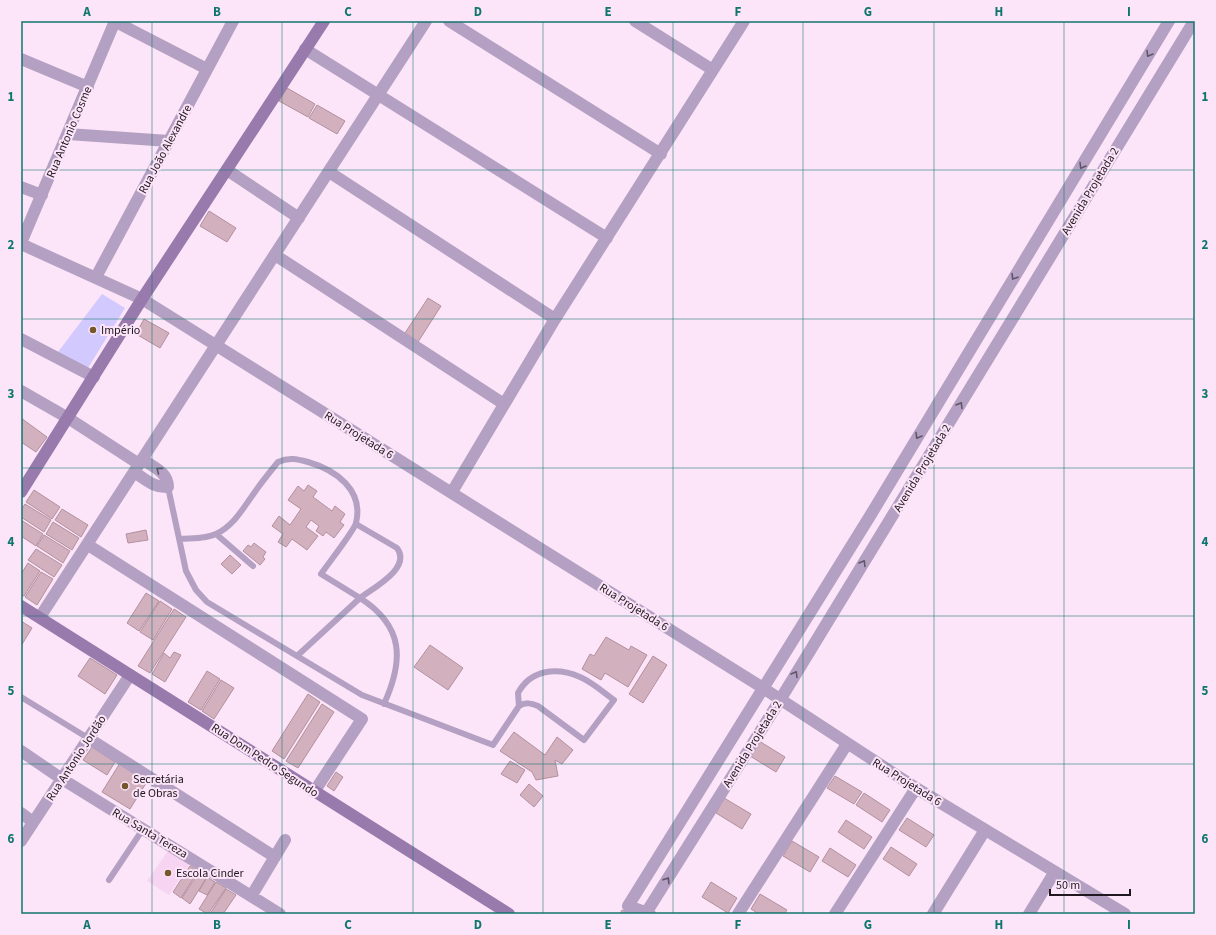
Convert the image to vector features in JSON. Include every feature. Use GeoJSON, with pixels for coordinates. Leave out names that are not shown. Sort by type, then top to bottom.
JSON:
{"type":"FeatureCollection","features":[{"type":"Feature","properties":{"kind":"street"},"geometry":{"type":"LineString","coordinates":[[115,21],[207,69]]}},
{"type":"Feature","properties":{"kind":"street","name":"Rua Antonio Cosme"},"geometry":{"type":"LineString","coordinates":[[21,243],[115,21]]}},
{"type":"Feature","properties":{"kind":"street","name":"Rua João Alexandre"},"geometry":{"type":"LineString","coordinates":[[96,277],[233,21]]}},
{"type":"Feature","properties":{"kind":"street"},"geometry":{"type":"LineString","coordinates":[[21,492],[142,299],[324,21]]}},
{"type":"Feature","properties":{"kind":"street"},"geometry":{"type":"LineString","coordinates":[[40,618],[426,21]]}},
{"type":"Feature","properties":{"kind":"street"},"geometry":{"type":"LineString","coordinates":[[449,21],[661,154]]}},
{"type":"Feature","properties":{"kind":"street"},"geometry":{"type":"LineString","coordinates":[[635,21],[713,70]]}},
{"type":"Feature","properties":{"kind":"street"},"geometry":{"type":"LineString","coordinates":[[452,492],[555,319],[744,21]]}},
{"type":"Feature","properties":{"kind":"street","name":"Avenida Projetada 2"},"geometry":{"type":"LineString","coordinates":[[1169,21],[870,516],[628,906],[648,913],[780,700],[1194,21]]}},
{"type":"Feature","properties":{"kind":"street"},"geometry":{"type":"LineString","coordinates":[[305,49],[606,238]]}},
{"type":"Feature","properties":{"kind":"street"},"geometry":{"type":"LineString","coordinates":[[21,59],[88,87]]}},
{"type":"Feature","properties":{"kind":"street"},"geometry":{"type":"LineString","coordinates":[[68,134],[169,141]]}},
{"type":"Feature","properties":{"kind":"street"},"geometry":{"type":"LineString","coordinates":[[227,170],[299,218]]}},
{"type":"Feature","properties":{"kind":"street"},"geometry":{"type":"LineString","coordinates":[[329,172],[555,319]]}},
{"type":"Feature","properties":{"kind":"street"},"geometry":{"type":"LineString","coordinates":[[21,187],[42,195]]}},
{"type":"Feature","properties":{"kind":"street","name":"Rua Projetada 6"},"geometry":{"type":"LineString","coordinates":[[21,243],[142,299],[763,688],[916,788],[1054,873],[1125,914]]}},
{"type":"Feature","properties":{"kind":"street"},"geometry":{"type":"LineString","coordinates":[[275,255],[504,404]]}},
{"type":"Feature","properties":{"kind":"street"},"geometry":{"type":"LineString","coordinates":[[21,339],[94,377]]}},
{"type":"Feature","properties":{"kind":"street"},"geometry":{"type":"LineString","coordinates":[[21,391],[68,418],[138,465],[151,484],[161,488],[168,487]]}},
{"type":"Feature","properties":{"kind":"street"},"geometry":{"type":"LineString","coordinates":[[88,545],[362,719],[314,792]]}},
{"type":"Feature","properties":{"kind":"street","name":"Rua Dom Pedro Segundo"},"geometry":{"type":"LineString","coordinates":[[21,606],[509,914]]}},
{"type":"Feature","properties":{"kind":"street","name":"Rua Antonio Jordão"},"geometry":{"type":"LineString","coordinates":[[21,841],[130,674]]}},
{"type":"Feature","properties":{"kind":"street"},"geometry":{"type":"LineString","coordinates":[[88,738],[275,857]]}},
{"type":"Feature","properties":{"kind":"street"},"geometry":{"type":"LineString","coordinates":[[738,914],[847,744]]}},
{"type":"Feature","properties":{"kind":"street","name":"Rua Santa Tereza"},"geometry":{"type":"LineString","coordinates":[[21,751],[62,779],[252,895],[280,914]]}},
{"type":"Feature","properties":{"kind":"street"},"geometry":{"type":"LineString","coordinates":[[835,914],[916,788]]}},
{"type":"Feature","properties":{"kind":"street"},"geometry":{"type":"LineString","coordinates":[[21,813],[33,822]]}},
{"type":"Feature","properties":{"kind":"street"},"geometry":{"type":"LineString","coordinates":[[933,914],[985,830]]}},
{"type":"Feature","properties":{"kind":"street"},"geometry":{"type":"LineString","coordinates":[[252,895],[285,840]]}},
{"type":"Feature","properties":{"kind":"street"},"geometry":{"type":"LineString","coordinates":[[1029,914],[1054,873]]}},
{"type":"Feature","properties":{"kind":"lane"},"geometry":{"type":"LineString","coordinates":[[180,539],[216,534],[235,519],[278,462],[288,458],[313,464],[341,477],[349,487],[355,500],[356,524],[321,574],[370,604],[383,617],[395,634],[398,649],[393,684],[384,704]]}},
{"type":"Feature","properties":{"kind":"lane"},"geometry":{"type":"LineString","coordinates":[[168,487],[190,580],[207,602],[362,695],[493,745],[519,706],[530,702],[538,706],[584,740],[614,700],[580,677],[549,671],[538,673],[522,686],[518,692],[519,706]]}},
{"type":"Feature","properties":{"kind":"lane"},"geometry":{"type":"LineString","coordinates":[[297,656],[360,598],[398,569],[401,559],[397,548],[356,524]]}},
{"type":"Feature","properties":{"kind":"lane"},"geometry":{"type":"LineString","coordinates":[[216,534],[253,566]]}},
{"type":"Feature","properties":{"kind":"lane"},"geometry":{"type":"LineString","coordinates":[[21,697],[88,738]]}},
{"type":"Feature","properties":{"kind":"lane"},"geometry":{"type":"LineString","coordinates":[[109,880],[143,829]]}},
{"type":"Feature","properties":{"kind":"shaded area","name":"Império"},"geometry":{"type":"Polygon","coordinates":[[[102,294],[125,308],[88,368],[58,352],[102,294]]]}},
{"type":"Feature","properties":{"kind":"shaded area","name":"Escola Cinder"},"geometry":{"type":"Polygon","coordinates":[[[168,851],[189,865],[169,895],[147,881],[168,851]]]}},
{"type":"Feature","properties":{"kind":"building"},"geometry":{"type":"Polygon","coordinates":[[[287,88],[315,104],[308,117],[279,101],[287,88]]]}},
{"type":"Feature","properties":{"kind":"building"},"geometry":{"type":"Polygon","coordinates":[[[317,105],[345,121],[337,134],[309,118],[317,105]]]}},
{"type":"Feature","properties":{"kind":"building"},"geometry":{"type":"Polygon","coordinates":[[[209,211],[236,228],[227,242],[200,226],[209,211]]]}},
{"type":"Feature","properties":{"kind":"building"},"geometry":{"type":"Polygon","coordinates":[[[428,298],[441,306],[418,342],[405,333],[428,298]]]}},
{"type":"Feature","properties":{"kind":"building"},"geometry":{"type":"Polygon","coordinates":[[[144,319],[169,333],[160,348],[136,334],[144,319]]]}},
{"type":"Feature","properties":{"kind":"building"},"geometry":{"type":"Polygon","coordinates":[[[21,418],[47,437],[36,452],[21,442],[21,418]]]}},
{"type":"Feature","properties":{"kind":"building"},"geometry":{"type":"Polygon","coordinates":[[[308,485],[317,491],[313,497],[332,511],[335,506],[345,514],[340,522],[344,525],[334,538],[326,532],[323,536],[316,531],[319,526],[311,520],[306,527],[318,536],[307,550],[292,539],[286,547],[278,542],[283,534],[272,526],[279,516],[290,525],[301,509],[288,500],[298,486],[304,491],[308,485]]]}},
{"type":"Feature","properties":{"kind":"building"},"geometry":{"type":"Polygon","coordinates":[[[34,490],[60,507],[52,519],[26,502],[34,490]]]}},
{"type":"Feature","properties":{"kind":"building"},"geometry":{"type":"Polygon","coordinates":[[[25,504],[51,520],[44,532],[21,517],[21,510],[25,504]]]}},
{"type":"Feature","properties":{"kind":"building"},"geometry":{"type":"Polygon","coordinates":[[[62,509],[88,525],[81,537],[55,520],[62,509]]]}},
{"type":"Feature","properties":{"kind":"building"},"geometry":{"type":"Polygon","coordinates":[[[21,520],[43,534],[36,546],[21,536],[21,520]]]}},
{"type":"Feature","properties":{"kind":"building"},"geometry":{"type":"Polygon","coordinates":[[[53,522],[79,538],[72,550],[46,534],[53,522]]]}},
{"type":"Feature","properties":{"kind":"building"},"geometry":{"type":"Polygon","coordinates":[[[146,530],[148,540],[128,543],[126,534],[146,530]]]}},
{"type":"Feature","properties":{"kind":"building"},"geometry":{"type":"Polygon","coordinates":[[[44,535],[70,551],[63,563],[37,546],[44,535]]]}},
{"type":"Feature","properties":{"kind":"building"},"geometry":{"type":"Polygon","coordinates":[[[254,543],[266,552],[263,557],[265,559],[260,565],[243,551],[248,545],[251,547],[254,543]]]}},
{"type":"Feature","properties":{"kind":"building"},"geometry":{"type":"Polygon","coordinates":[[[36,549],[62,565],[54,577],[28,560],[36,549]]]}},
{"type":"Feature","properties":{"kind":"building"},"geometry":{"type":"Polygon","coordinates":[[[230,555],[241,565],[232,574],[221,564],[230,555]]]}},
{"type":"Feature","properties":{"kind":"building"},"geometry":{"type":"Polygon","coordinates":[[[28,563],[40,571],[24,596],[21,595],[21,574],[28,563]]]}},
{"type":"Feature","properties":{"kind":"building"},"geometry":{"type":"Polygon","coordinates":[[[41,572],[53,579],[37,605],[25,597],[41,572]]]}},
{"type":"Feature","properties":{"kind":"building"},"geometry":{"type":"Polygon","coordinates":[[[146,593],[159,601],[139,631],[127,623],[146,593]]]}},
{"type":"Feature","properties":{"kind":"building"},"geometry":{"type":"Polygon","coordinates":[[[160,601],[172,609],[153,640],[140,632],[160,601]]]}},
{"type":"Feature","properties":{"kind":"building"},"geometry":{"type":"Polygon","coordinates":[[[174,609],[186,617],[150,673],[138,666],[174,609]]]}},
{"type":"Feature","properties":{"kind":"building"},"geometry":{"type":"Polygon","coordinates":[[[21,621],[32,628],[21,646],[21,621]]]}},
{"type":"Feature","properties":{"kind":"building"},"geometry":{"type":"Polygon","coordinates":[[[606,637],[629,650],[631,646],[647,655],[628,687],[605,673],[601,680],[582,669],[590,654],[594,656],[606,637]]]}},
{"type":"Feature","properties":{"kind":"building"},"geometry":{"type":"Polygon","coordinates":[[[430,645],[463,668],[448,690],[414,667],[430,645]]]}},
{"type":"Feature","properties":{"kind":"building"},"geometry":{"type":"Polygon","coordinates":[[[174,652],[181,655],[165,682],[152,674],[164,653],[170,658],[174,652]]]}},
{"type":"Feature","properties":{"kind":"building"},"geometry":{"type":"Polygon","coordinates":[[[653,656],[667,665],[643,703],[629,694],[653,656]]]}},
{"type":"Feature","properties":{"kind":"building"},"geometry":{"type":"Polygon","coordinates":[[[90,658],[117,675],[105,694],[78,676],[90,658]]]}},
{"type":"Feature","properties":{"kind":"building"},"geometry":{"type":"Polygon","coordinates":[[[207,671],[220,679],[201,710],[188,702],[207,671]]]}},
{"type":"Feature","properties":{"kind":"building"},"geometry":{"type":"Polygon","coordinates":[[[221,680],[234,688],[214,719],[202,711],[221,680]]]}},
{"type":"Feature","properties":{"kind":"building"},"geometry":{"type":"Polygon","coordinates":[[[308,694],[320,702],[284,759],[272,751],[308,694]]]}},
{"type":"Feature","properties":{"kind":"building"},"geometry":{"type":"Polygon","coordinates":[[[322,704],[334,712],[298,768],[286,761],[322,704]]]}},
{"type":"Feature","properties":{"kind":"building"},"geometry":{"type":"Polygon","coordinates":[[[514,732],[545,755],[557,737],[573,750],[562,764],[555,760],[558,776],[536,780],[532,772],[500,751],[514,732]]]}},
{"type":"Feature","properties":{"kind":"building"},"geometry":{"type":"Polygon","coordinates":[[[759,741],[785,757],[776,772],[750,756],[759,741]]]}},
{"type":"Feature","properties":{"kind":"building"},"geometry":{"type":"Polygon","coordinates":[[[92,747],[115,762],[107,775],[83,760],[92,747]]]}},
{"type":"Feature","properties":{"kind":"building"},"geometry":{"type":"Polygon","coordinates":[[[510,761],[525,770],[517,783],[501,774],[510,761]]]}},
{"type":"Feature","properties":{"kind":"building","name":"Secretária de Obras"},"geometry":{"type":"Polygon","coordinates":[[[120,763],[148,780],[130,809],[102,792],[120,763]]]}},
{"type":"Feature","properties":{"kind":"building"},"geometry":{"type":"Polygon","coordinates":[[[336,772],[343,777],[334,791],[327,786],[336,772]]]}},
{"type":"Feature","properties":{"kind":"building"},"geometry":{"type":"Polygon","coordinates":[[[835,776],[862,792],[854,804],[827,788],[835,776]]]}},
{"type":"Feature","properties":{"kind":"building"},"geometry":{"type":"Polygon","coordinates":[[[529,784],[543,796],[534,807],[520,795],[529,784]]]}},
{"type":"Feature","properties":{"kind":"building"},"geometry":{"type":"Polygon","coordinates":[[[864,793],[890,810],[882,822],[856,805],[864,793]]]}},
{"type":"Feature","properties":{"kind":"building"},"geometry":{"type":"Polygon","coordinates":[[[724,798],[751,814],[742,829],[716,813],[724,798]]]}},
{"type":"Feature","properties":{"kind":"building"},"geometry":{"type":"Polygon","coordinates":[[[907,818],[934,835],[926,847],[899,830],[907,818]]]}},
{"type":"Feature","properties":{"kind":"building"},"geometry":{"type":"Polygon","coordinates":[[[846,820],[872,837],[864,849],[838,832],[846,820]]]}},
{"type":"Feature","properties":{"kind":"building"},"geometry":{"type":"Polygon","coordinates":[[[792,841],[819,857],[810,872],[783,856],[792,841]]]}},
{"type":"Feature","properties":{"kind":"building"},"geometry":{"type":"Polygon","coordinates":[[[891,847],[917,864],[909,876],[883,859],[891,847]]]}},
{"type":"Feature","properties":{"kind":"building"},"geometry":{"type":"Polygon","coordinates":[[[830,848],[856,865],[848,877],[822,861],[830,848]]]}},
{"type":"Feature","properties":{"kind":"building"},"geometry":{"type":"Polygon","coordinates":[[[190,866],[198,871],[181,898],[173,892],[190,866]]]}},
{"type":"Feature","properties":{"kind":"building"},"geometry":{"type":"Polygon","coordinates":[[[199,872],[207,877],[190,904],[182,898],[199,872]]]}},
{"type":"Feature","properties":{"kind":"building"},"geometry":{"type":"Polygon","coordinates":[[[207,877],[215,882],[207,895],[199,891],[207,877]]]}},
{"type":"Feature","properties":{"kind":"building"},"geometry":{"type":"Polygon","coordinates":[[[216,882],[226,888],[208,914],[199,909],[216,882]]]}},
{"type":"Feature","properties":{"kind":"building"},"geometry":{"type":"Polygon","coordinates":[[[711,882],[737,898],[728,913],[702,897],[711,882]]]}},
{"type":"Feature","properties":{"kind":"building"},"geometry":{"type":"Polygon","coordinates":[[[226,889],[236,895],[223,914],[210,914],[226,889]]]}},
{"type":"Feature","properties":{"kind":"building"},"geometry":{"type":"Polygon","coordinates":[[[760,894],[787,910],[784,914],[759,914],[751,909],[760,894]]]}},
{"type":"Feature","properties":{"kind":"building"},"geometry":{"type":"Polygon","coordinates":[[[622,910],[630,914],[620,914],[622,910]]]}},
{"type":"Feature","properties":{"kind":"place","name":"Império"},"geometry":{"type":"Point","coordinates":[93,330]}},
{"type":"Feature","properties":{"kind":"place","name":"Secretária de Obras"},"geometry":{"type":"Point","coordinates":[125,786]}},
{"type":"Feature","properties":{"kind":"place","name":"Escola Cinder"},"geometry":{"type":"Point","coordinates":[168,873]}}]}
